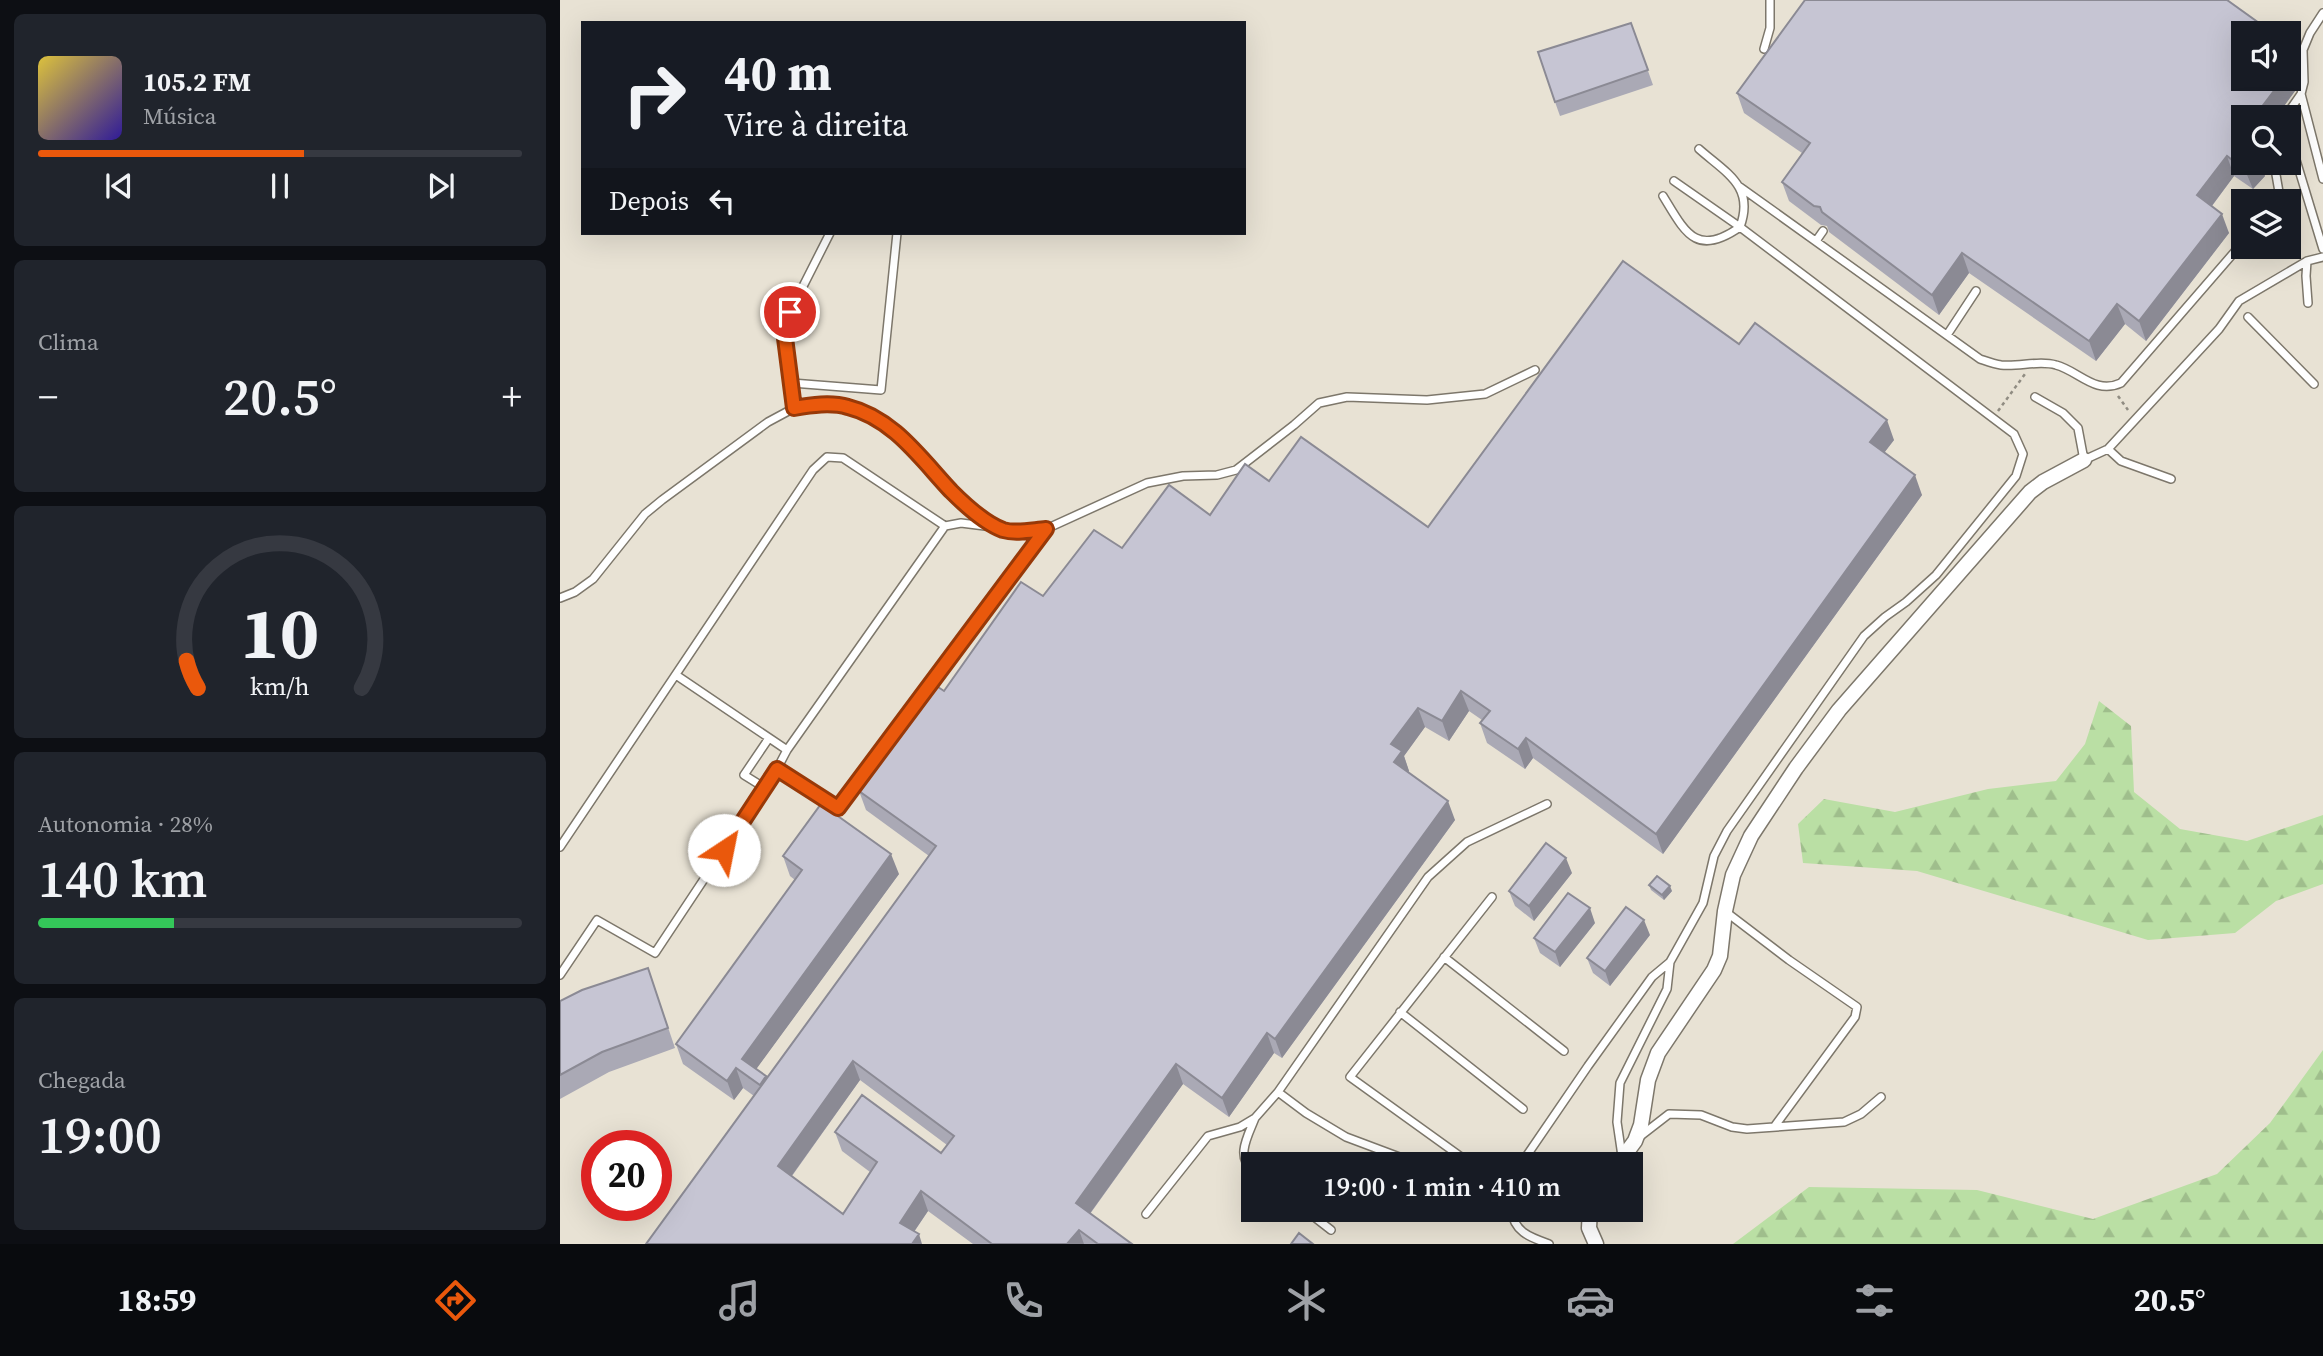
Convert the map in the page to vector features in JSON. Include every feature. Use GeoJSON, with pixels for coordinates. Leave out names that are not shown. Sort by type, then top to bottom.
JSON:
{"type":"FeatureCollection","features":[{"type":"Feature","properties":{"kind":"street"},"geometry":{"type":"LineString","coordinates":[[1627,1152],[1635,1141],[1641,1125],[1653,1063],[1706,984],[1720,956],[1725,911],[1740,857],[1817,737],[2031,492],[2043,482],[2084,460]]}},
{"type":"Feature","properties":{"kind":"street"},"geometry":{"type":"LineString","coordinates":[[1589,1222],[1596,1244]]}},
{"type":"Feature","properties":{"kind":"lane"},"geometry":{"type":"LineString","coordinates":[[1764,50],[1770,28],[1770,0]]}},
{"type":"Feature","properties":{"kind":"lane"},"geometry":{"type":"LineString","coordinates":[[2293,105],[2301,94],[2304,82],[2304,50],[2310,33],[2323,13]]}},
{"type":"Feature","properties":{"kind":"lane"},"geometry":{"type":"LineString","coordinates":[[2301,94],[2323,179]]}},
{"type":"Feature","properties":{"kind":"lane"},"geometry":{"type":"LineString","coordinates":[[1699,149],[1740,187],[1980,359],[2000,365],[2052,363],[2067,368],[2096,386],[2112,387],[2121,383],[2231,256]]}},
{"type":"Feature","properties":{"kind":"lane"},"geometry":{"type":"LineString","coordinates":[[2301,175],[2323,249]]}},
{"type":"Feature","properties":{"kind":"lane"},"geometry":{"type":"LineString","coordinates":[[1529,1152],[1652,977],[1670,962],[1703,903],[1714,856],[1727,831],[1864,636],[1936,575],[2016,476],[2023,454],[2014,435],[1993,418],[1740,227],[1674,181]]}},
{"type":"Feature","properties":{"kind":"lane"},"geometry":{"type":"LineString","coordinates":[[1663,196],[1680,225],[1692,236],[1709,242],[1724,238],[1740,227],[1745,203],[1740,187]]}},
{"type":"Feature","properties":{"kind":"lane"},"geometry":{"type":"LineString","coordinates":[[1816,241],[1823,231]]}},
{"type":"Feature","properties":{"kind":"lane"},"geometry":{"type":"LineString","coordinates":[[794,408],[785,338],[790,312],[829,235]]}},
{"type":"Feature","properties":{"kind":"lane"},"geometry":{"type":"LineString","coordinates":[[792,383],[881,390],[897,235]]}},
{"type":"Feature","properties":{"kind":"lane"},"geometry":{"type":"LineString","coordinates":[[2035,397],[2063,413],[2078,428],[2084,460],[2108,449],[2219,329],[2239,301],[2307,261],[2323,257]]}},
{"type":"Feature","properties":{"kind":"lane"},"geometry":{"type":"LineString","coordinates":[[2307,261],[2308,303]]}},
{"type":"Feature","properties":{"kind":"lane"},"geometry":{"type":"LineString","coordinates":[[1947,335],[1976,291]]}},
{"type":"Feature","properties":{"kind":"lane"},"geometry":{"type":"LineString","coordinates":[[2248,317],[2314,384]]}},
{"type":"Feature","properties":{"kind":"lane"},"geometry":{"type":"LineString","coordinates":[[560,847],[813,470],[827,457],[843,458],[911,506],[945,526],[961,523],[1003,530],[1046,529],[1147,483],[1183,476],[1217,475],[1236,470],[1319,403],[1347,397],[1427,400],[1485,394],[1535,370]]}},
{"type":"Feature","properties":{"kind":"lane"},"geometry":{"type":"LineString","coordinates":[[560,598],[575,592],[593,579],[645,514],[662,500],[768,422],[794,408],[814,405],[846,406],[870,414],[895,431],[969,509],[1003,530]]}},
{"type":"Feature","properties":{"kind":"lane"},"geometry":{"type":"LineString","coordinates":[[2108,449],[2121,461],[2171,479]]}},
{"type":"Feature","properties":{"kind":"lane"},"geometry":{"type":"LineString","coordinates":[[560,975],[597,920],[655,953],[765,788],[787,750],[945,526]]}},
{"type":"Feature","properties":{"kind":"lane"},"geometry":{"type":"LineString","coordinates":[[777,769],[838,808],[1046,529]]}},
{"type":"Feature","properties":{"kind":"lane"},"geometry":{"type":"LineString","coordinates":[[676,674],[787,750]]}},
{"type":"Feature","properties":{"kind":"lane"},"geometry":{"type":"LineString","coordinates":[[765,788],[744,775],[769,738]]}},
{"type":"Feature","properties":{"kind":"lane"},"geometry":{"type":"LineString","coordinates":[[1146,1214],[1208,1136],[1240,1127],[1255,1118],[1279,1092],[1428,877],[1467,842],[1547,804]]}},
{"type":"Feature","properties":{"kind":"lane"},"geometry":{"type":"LineString","coordinates":[[1454,1152],[1350,1077],[1492,897]]}},
{"type":"Feature","properties":{"kind":"lane"},"geometry":{"type":"LineString","coordinates":[[1725,911],[1788,960],[1857,1007],[1855,1017],[1774,1127]]}},
{"type":"Feature","properties":{"kind":"lane"},"geometry":{"type":"LineString","coordinates":[[1444,957],[1564,1051]]}},
{"type":"Feature","properties":{"kind":"lane"},"geometry":{"type":"LineString","coordinates":[[1619,1152],[1617,1122],[1620,1083],[1667,989],[1670,962]]}},
{"type":"Feature","properties":{"kind":"lane"},"geometry":{"type":"LineString","coordinates":[[1400,1012],[1522,1110]]}},
{"type":"Feature","properties":{"kind":"lane"},"geometry":{"type":"LineString","coordinates":[[1279,1092],[1306,1113],[1346,1137],[1386,1152]]}},
{"type":"Feature","properties":{"kind":"lane"},"geometry":{"type":"LineString","coordinates":[[1635,1141],[1669,1114],[1700,1115],[1732,1127],[1747,1129],[1844,1122],[1861,1114],[1881,1097]]}},
{"type":"Feature","properties":{"kind":"lane"},"geometry":{"type":"LineString","coordinates":[[1244,1152],[1255,1118]]}},
{"type":"Feature","properties":{"kind":"lane"},"geometry":{"type":"LineString","coordinates":[[1321,1222],[1331,1230]]}},
{"type":"Feature","properties":{"kind":"lane"},"geometry":{"type":"LineString","coordinates":[[1513,1222],[1529,1236],[1549,1244]]}},
{"type":"Feature","properties":{"kind":"path"},"geometry":{"type":"LineString","coordinates":[[1993,418],[2025,375],[2029,364]]}},
{"type":"Feature","properties":{"kind":"path"},"geometry":{"type":"LineString","coordinates":[[2112,387],[2135,420]]}},
{"type":"Feature","properties":{"kind":"green space"},"geometry":{"type":"Polygon","coordinates":[[[2099,701],[2131,726],[2134,792],[2180,829],[2247,841],[2323,815],[2323,884],[2276,901],[2235,933],[2148,940],[1917,871],[1803,863],[1798,824],[1824,799],[1895,812],[1988,789],[2056,781],[2085,744],[2099,701]]]}},
{"type":"Feature","properties":{"kind":"green space"},"geometry":{"type":"Polygon","coordinates":[[[2323,1050],[2323,1244],[1733,1244],[1809,1187],[1977,1190],[2093,1219],[2217,1174],[2270,1123],[2323,1050]]]}},
{"type":"Feature","properties":{"kind":"building"},"geometry":{"type":"Polygon","coordinates":[[[1805,0],[2227,0],[2256,21],[2231,21],[2231,91],[2274,91],[2263,105],[2231,105],[2231,159],[2227,156],[2197,195],[2222,214],[2139,321],[2117,304],[2089,341],[1962,253],[1932,295],[1822,212],[1820,207],[1814,206],[1782,182],[1810,143],[1737,93],[1805,0]]]}},
{"type":"Feature","properties":{"kind":"building"},"geometry":{"type":"Polygon","coordinates":[[[1631,23],[1648,70],[1555,102],[1538,52],[1631,23]]]}},
{"type":"Feature","properties":{"kind":"building"},"geometry":{"type":"Polygon","coordinates":[[[1623,261],[1739,344],[1755,323],[1887,420],[1870,442],[1915,475],[1656,834],[1526,738],[1518,749],[1480,723],[1490,711],[1461,691],[1442,721],[1418,708],[1391,744],[1402,751],[1394,762],[1448,801],[1275,1039],[1267,1033],[1222,1098],[1176,1064],[1076,1203],[1132,1244],[1098,1244],[1079,1230],[1067,1244],[992,1244],[921,1191],[900,1223],[919,1234],[912,1244],[646,1244],[663,1221],[672,1221],[672,1208],[936,846],[859,791],[935,685],[944,691],[1021,582],[1043,596],[1094,530],[1122,548],[1169,485],[1210,515],[1245,464],[1269,481],[1301,437],[1428,527],[1623,261]],[[853,1061],[778,1166],[843,1214],[877,1162],[835,1132],[862,1095],[941,1153],[954,1136],[853,1061]]]}},
{"type":"Feature","properties":{"kind":"building"},"geometry":{"type":"Polygon","coordinates":[[[821,804],[891,854],[742,1059],[766,1076],[760,1085],[736,1068],[727,1081],[676,1044],[802,870],[783,856],[821,804]]]}},
{"type":"Feature","properties":{"kind":"building"},"geometry":{"type":"Polygon","coordinates":[[[1546,843],[1566,858],[1529,906],[1509,891],[1546,843]]]}},
{"type":"Feature","properties":{"kind":"building"},"geometry":{"type":"Polygon","coordinates":[[[1657,876],[1670,886],[1662,895],[1649,885],[1657,876]]]}},
{"type":"Feature","properties":{"kind":"building"},"geometry":{"type":"Polygon","coordinates":[[[1568,893],[1590,908],[1555,952],[1534,938],[1568,893]]]}},
{"type":"Feature","properties":{"kind":"building"},"geometry":{"type":"Polygon","coordinates":[[[1626,907],[1644,920],[1605,971],[1587,958],[1626,907]]]}},
{"type":"Feature","properties":{"kind":"building"},"geometry":{"type":"Polygon","coordinates":[[[648,968],[668,1028],[602,1052],[560,1075],[560,1001],[582,990],[648,968]]]}},
{"type":"Feature","properties":{"kind":"building"},"geometry":{"type":"Polygon","coordinates":[[[1299,1233],[1313,1244],[1291,1244],[1299,1233]]]}},
{"type":"Feature","properties":{"kind":"route"},"geometry":{"type":"LineString","coordinates":[[724,850],[777,769],[838,808],[1046,529],[1003,530],[969,509],[895,431],[870,414],[846,406],[814,405],[794,408],[785,338],[790,312]]}}]}
